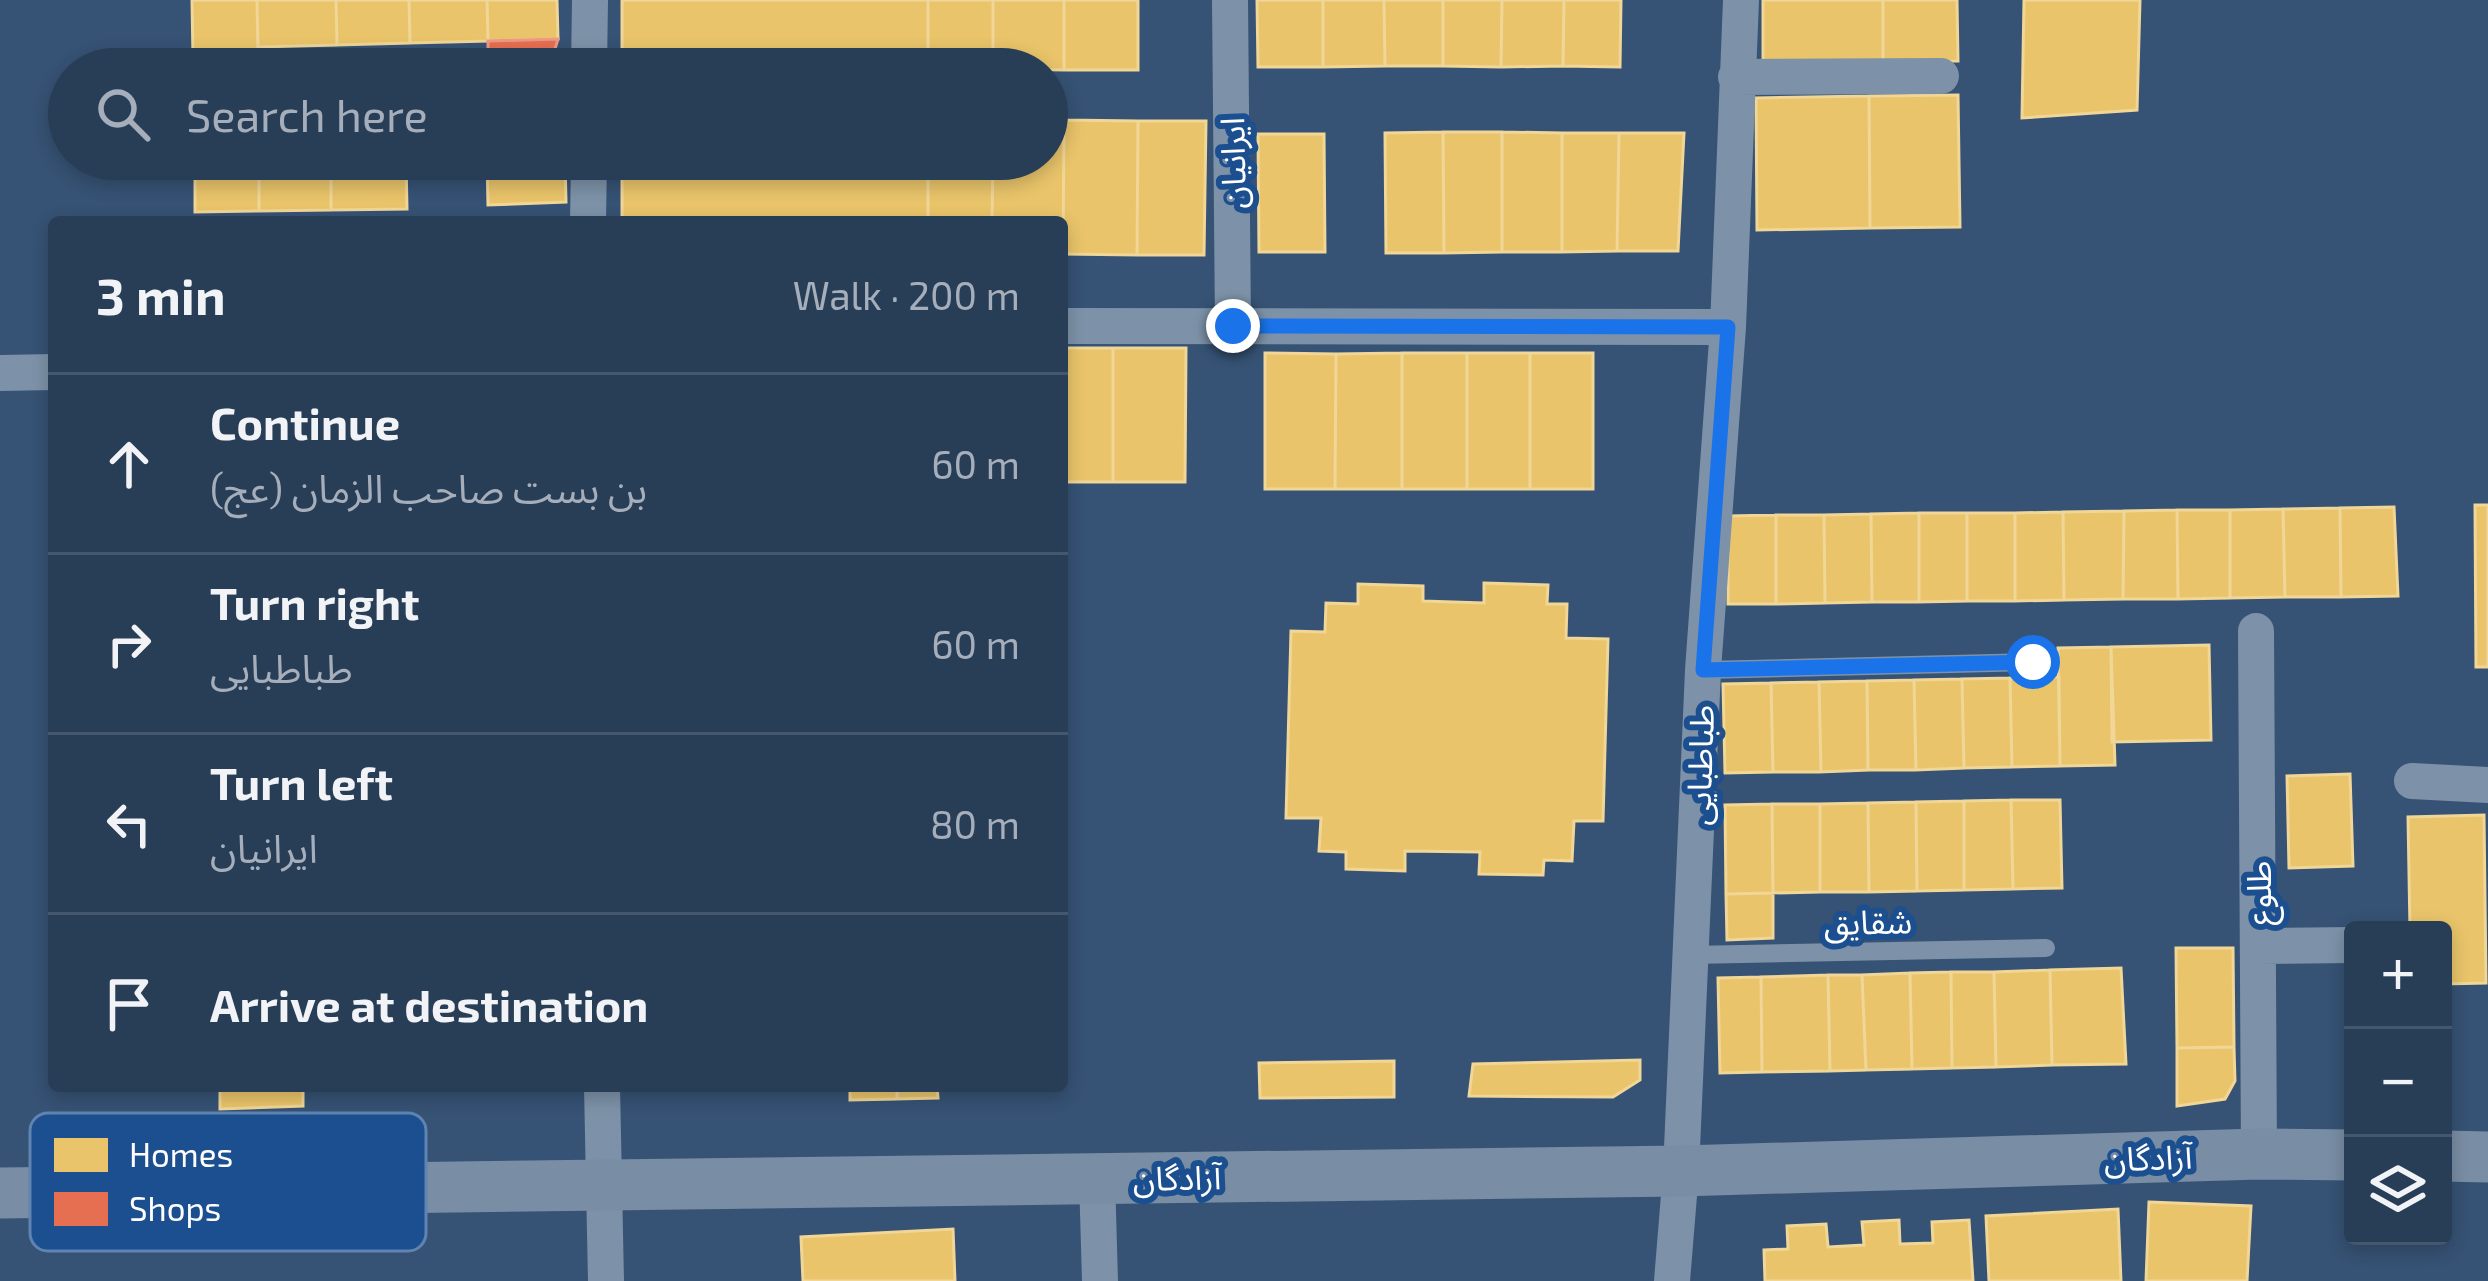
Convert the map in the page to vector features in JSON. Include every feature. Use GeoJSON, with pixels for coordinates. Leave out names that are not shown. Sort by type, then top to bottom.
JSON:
{"type":"FeatureCollection","features":[{"type":"Feature","properties":{"kind":"street"},"geometry":{"type":"LineString","coordinates":[[590,0],[590,48]]}},
{"type":"Feature","properties":{"kind":"street","name":"ایرانیان"},"geometry":{"type":"LineString","coordinates":[[1230,0],[1233,326]]}},
{"type":"Feature","properties":{"kind":"street","name":"طباطبایی"},"geometry":{"type":"LineString","coordinates":[[1672,1281],[1682,1171],[1703,670],[1728,327],[1741,0]]}},
{"type":"Feature","properties":{"kind":"street"},"geometry":{"type":"LineString","coordinates":[[1736,77],[1942,76]]}},
{"type":"Feature","properties":{"kind":"street"},"geometry":{"type":"LineString","coordinates":[[581,216],[586,180]]}},
{"type":"Feature","properties":{"kind":"street"},"geometry":{"type":"LineString","coordinates":[[1068,326],[1728,327]]}},
{"type":"Feature","properties":{"kind":"street"},"geometry":{"type":"LineString","coordinates":[[0,373],[48,372]]}},
{"type":"Feature","properties":{"kind":"street","name":"طلوع"},"geometry":{"type":"LineString","coordinates":[[2255,631],[2259,1154]]}},
{"type":"Feature","properties":{"kind":"street"},"geometry":{"type":"LineString","coordinates":[[2413,781],[2488,785]]}},
{"type":"Feature","properties":{"kind":"street"},"geometry":{"type":"LineString","coordinates":[[2258,946],[2344,945]]}},
{"type":"Feature","properties":{"kind":"street"},"geometry":{"type":"LineString","coordinates":[[602,1092],[607,1281]]}},
{"type":"Feature","properties":{"kind":"street","name":"آزادگان"},"geometry":{"type":"LineString","coordinates":[[426,1187],[1682,1171],[2344,1155]]}},
{"type":"Feature","properties":{"kind":"street"},"geometry":{"type":"LineString","coordinates":[[2452,1156],[2488,1157]]}},
{"type":"Feature","properties":{"kind":"street"},"geometry":{"type":"LineString","coordinates":[[1097,1178],[1100,1281]]}},
{"type":"Feature","properties":{"kind":"street","name":"آزادگان"},"geometry":{"type":"LineString","coordinates":[[0,1193],[30,1193]]}},
{"type":"Feature","properties":{"kind":"lane"},"geometry":{"type":"LineString","coordinates":[[1703,670],[2033,662]]}},
{"type":"Feature","properties":{"kind":"lane","name":"شقایق"},"geometry":{"type":"LineString","coordinates":[[1691,955],[2046,948]]}},
{"type":"Feature","properties":{"kind":"building: Homes"},"geometry":{"type":"Polygon","coordinates":[[[192,0],[257,0],[258,48],[193,48],[192,0]]]}},
{"type":"Feature","properties":{"kind":"building: Homes"},"geometry":{"type":"Polygon","coordinates":[[[257,0],[336,0],[337,45],[258,47],[257,0]]]}},
{"type":"Feature","properties":{"kind":"building: Homes"},"geometry":{"type":"Polygon","coordinates":[[[336,0],[409,0],[410,43],[337,45],[336,0]]]}},
{"type":"Feature","properties":{"kind":"building: Homes"},"geometry":{"type":"Polygon","coordinates":[[[409,0],[487,0],[488,41],[410,43],[409,0]]]}},
{"type":"Feature","properties":{"kind":"building: Homes"},"geometry":{"type":"Polygon","coordinates":[[[487,0],[557,0],[558,39],[488,41],[487,0]]]}},
{"type":"Feature","properties":{"kind":"building: Homes"},"geometry":{"type":"Polygon","coordinates":[[[622,0],[928,0],[928,48],[622,48],[622,0]]]}},
{"type":"Feature","properties":{"kind":"building: Homes"},"geometry":{"type":"Polygon","coordinates":[[[928,0],[993,0],[993,48],[928,48],[928,0]]]}},
{"type":"Feature","properties":{"kind":"building: Homes"},"geometry":{"type":"Polygon","coordinates":[[[993,0],[1064,0],[1064,48],[993,48],[993,0]]]}},
{"type":"Feature","properties":{"kind":"building: Homes"},"geometry":{"type":"Polygon","coordinates":[[[1064,0],[1138,0],[1138,70],[1068,70],[1068,48],[1064,48],[1064,0]]]}},
{"type":"Feature","properties":{"kind":"building: Homes"},"geometry":{"type":"Polygon","coordinates":[[[1257,0],[1323,0],[1323,67],[1258,67],[1257,0]]]}},
{"type":"Feature","properties":{"kind":"building: Homes"},"geometry":{"type":"Polygon","coordinates":[[[1323,0],[1384,0],[1385,66],[1323,67],[1323,0]]]}},
{"type":"Feature","properties":{"kind":"building: Homes"},"geometry":{"type":"Polygon","coordinates":[[[1384,0],[1443,0],[1443,66],[1385,66],[1384,0]]]}},
{"type":"Feature","properties":{"kind":"building: Homes"},"geometry":{"type":"Polygon","coordinates":[[[1443,0],[1502,0],[1501,67],[1443,66],[1443,0]]]}},
{"type":"Feature","properties":{"kind":"building: Homes"},"geometry":{"type":"Polygon","coordinates":[[[1502,0],[1564,0],[1563,66],[1501,67],[1502,0]]]}},
{"type":"Feature","properties":{"kind":"building: Homes"},"geometry":{"type":"Polygon","coordinates":[[[1564,0],[1621,0],[1620,67],[1563,66],[1564,0]]]}},
{"type":"Feature","properties":{"kind":"building: Homes"},"geometry":{"type":"Polygon","coordinates":[[[1763,0],[1883,0],[1883,62],[1763,64],[1763,0]]]}},
{"type":"Feature","properties":{"kind":"building: Homes"},"geometry":{"type":"Polygon","coordinates":[[[1883,0],[1957,0],[1958,61],[1883,62],[1883,0]]]}},
{"type":"Feature","properties":{"kind":"building: Homes"},"geometry":{"type":"Polygon","coordinates":[[[2024,0],[2140,0],[2137,110],[2022,118],[2024,0]]]}},
{"type":"Feature","properties":{"kind":"building: Homes"},"geometry":{"type":"Polygon","coordinates":[[[1958,95],[1960,227],[1870,228],[1869,96],[1958,95]]]}},
{"type":"Feature","properties":{"kind":"building: Homes"},"geometry":{"type":"Polygon","coordinates":[[[1869,96],[1870,228],[1757,230],[1756,98],[1869,96]]]}},
{"type":"Feature","properties":{"kind":"building: Homes"},"geometry":{"type":"Polygon","coordinates":[[[1068,120],[1138,121],[1137,255],[1068,254],[1068,216],[1063,216],[1068,120]]]}},
{"type":"Feature","properties":{"kind":"building: Homes"},"geometry":{"type":"Polygon","coordinates":[[[1138,121],[1206,121],[1204,255],[1137,255],[1138,121]]]}},
{"type":"Feature","properties":{"kind":"building: Homes"},"geometry":{"type":"Polygon","coordinates":[[[1443,132],[1444,253],[1386,253],[1385,133],[1443,132]]]}},
{"type":"Feature","properties":{"kind":"building: Homes"},"geometry":{"type":"Polygon","coordinates":[[[1443,132],[1502,132],[1502,252],[1444,253],[1443,132]]]}},
{"type":"Feature","properties":{"kind":"building: Homes"},"geometry":{"type":"Polygon","coordinates":[[[1502,132],[1562,133],[1562,252],[1502,252],[1502,132]]]}},
{"type":"Feature","properties":{"kind":"building: Homes"},"geometry":{"type":"Polygon","coordinates":[[[1562,133],[1619,133],[1617,251],[1562,252],[1562,133]]]}},
{"type":"Feature","properties":{"kind":"building: Homes"},"geometry":{"type":"Polygon","coordinates":[[[1619,133],[1684,133],[1678,251],[1617,251],[1619,133]]]}},
{"type":"Feature","properties":{"kind":"building: Homes"},"geometry":{"type":"Polygon","coordinates":[[[1258,134],[1324,134],[1325,252],[1259,252],[1258,134]]]}},
{"type":"Feature","properties":{"kind":"building: Homes"},"geometry":{"type":"Polygon","coordinates":[[[195,180],[259,180],[259,211],[195,212],[195,180]]]}},
{"type":"Feature","properties":{"kind":"building: Homes"},"geometry":{"type":"Polygon","coordinates":[[[259,180],[331,180],[331,210],[259,211],[259,180]]]}},
{"type":"Feature","properties":{"kind":"building: Homes"},"geometry":{"type":"Polygon","coordinates":[[[331,180],[406,180],[407,209],[331,210],[331,180]]]}},
{"type":"Feature","properties":{"kind":"building: Homes"},"geometry":{"type":"Polygon","coordinates":[[[487,180],[565,180],[566,202],[488,205],[487,180]]]}},
{"type":"Feature","properties":{"kind":"building: Homes"},"geometry":{"type":"Polygon","coordinates":[[[622,180],[928,180],[928,216],[622,216],[622,180]]]}},
{"type":"Feature","properties":{"kind":"building: Homes"},"geometry":{"type":"Polygon","coordinates":[[[928,180],[993,180],[992,216],[928,216],[928,180]]]}},
{"type":"Feature","properties":{"kind":"building: Homes"},"geometry":{"type":"Polygon","coordinates":[[[993,180],[1064,180],[1063,216],[992,216],[993,180]]]}},
{"type":"Feature","properties":{"kind":"building: Homes"},"geometry":{"type":"Polygon","coordinates":[[[1068,348],[1113,348],[1113,482],[1068,482],[1068,348]]]}},
{"type":"Feature","properties":{"kind":"building: Homes"},"geometry":{"type":"Polygon","coordinates":[[[1113,348],[1186,348],[1185,482],[1113,482],[1113,348]]]}},
{"type":"Feature","properties":{"kind":"building: Homes"},"geometry":{"type":"Polygon","coordinates":[[[1265,353],[1336,354],[1335,489],[1265,489],[1265,353]]]}},
{"type":"Feature","properties":{"kind":"building: Homes"},"geometry":{"type":"Polygon","coordinates":[[[1402,353],[1467,353],[1467,489],[1402,489],[1402,353]]]}},
{"type":"Feature","properties":{"kind":"building: Homes"},"geometry":{"type":"Polygon","coordinates":[[[1402,353],[1402,489],[1335,489],[1336,354],[1402,353]]]}},
{"type":"Feature","properties":{"kind":"building: Homes"},"geometry":{"type":"Polygon","coordinates":[[[1467,353],[1530,353],[1530,489],[1467,489],[1467,353]]]}},
{"type":"Feature","properties":{"kind":"building: Homes"},"geometry":{"type":"Polygon","coordinates":[[[1530,353],[1593,353],[1593,489],[1530,489],[1530,353]]]}},
{"type":"Feature","properties":{"kind":"building: Homes"},"geometry":{"type":"Polygon","coordinates":[[[2475,505],[2488,505],[2488,667],[2476,667],[2475,505]]]}},
{"type":"Feature","properties":{"kind":"building: Homes"},"geometry":{"type":"Polygon","coordinates":[[[2394,507],[2398,596],[2341,597],[2340,508],[2394,507]]]}},
{"type":"Feature","properties":{"kind":"building: Homes"},"geometry":{"type":"Polygon","coordinates":[[[2340,508],[2341,597],[2285,597],[2283,509],[2340,508]]]}},
{"type":"Feature","properties":{"kind":"building: Homes"},"geometry":{"type":"Polygon","coordinates":[[[2283,509],[2285,597],[2230,598],[2230,510],[2283,509]]]}},
{"type":"Feature","properties":{"kind":"building: Homes"},"geometry":{"type":"Polygon","coordinates":[[[2177,510],[2230,510],[2230,598],[2178,599],[2177,510]]]}},
{"type":"Feature","properties":{"kind":"building: Homes"},"geometry":{"type":"Polygon","coordinates":[[[2177,510],[2178,599],[2123,599],[2124,511],[2177,510]]]}},
{"type":"Feature","properties":{"kind":"building: Homes"},"geometry":{"type":"Polygon","coordinates":[[[2124,511],[2123,599],[2064,600],[2063,512],[2124,511]]]}},
{"type":"Feature","properties":{"kind":"building: Homes"},"geometry":{"type":"Polygon","coordinates":[[[2063,512],[2064,600],[2015,601],[2015,513],[2063,512]]]}},
{"type":"Feature","properties":{"kind":"building: Homes"},"geometry":{"type":"Polygon","coordinates":[[[1919,513],[1919,602],[1872,602],[1871,514],[1919,513]]]}},
{"type":"Feature","properties":{"kind":"building: Homes"},"geometry":{"type":"Polygon","coordinates":[[[1919,513],[1967,513],[1967,601],[1919,602],[1919,513]]]}},
{"type":"Feature","properties":{"kind":"building: Homes"},"geometry":{"type":"Polygon","coordinates":[[[1967,513],[2015,513],[2015,601],[1967,601],[1967,513]]]}},
{"type":"Feature","properties":{"kind":"building: Homes"},"geometry":{"type":"Polygon","coordinates":[[[1871,514],[1872,602],[1825,603],[1824,515],[1871,514]]]}},
{"type":"Feature","properties":{"kind":"building: Homes"},"geometry":{"type":"Polygon","coordinates":[[[1776,515],[1824,515],[1825,603],[1776,604],[1776,515]]]}},
{"type":"Feature","properties":{"kind":"building: Homes"},"geometry":{"type":"Polygon","coordinates":[[[1776,515],[1776,604],[1728,604],[1728,516],[1776,515]]]}},
{"type":"Feature","properties":{"kind":"building: Homes"},"geometry":{"type":"Polygon","coordinates":[[[1484,583],[1548,585],[1547,604],[1567,604],[1566,638],[1608,639],[1603,821],[1574,821],[1572,861],[1544,860],[1543,875],[1479,874],[1480,852],[1405,851],[1405,871],[1346,869],[1346,852],[1319,851],[1321,818],[1286,818],[1291,631],[1325,632],[1326,603],[1358,604],[1358,584],[1423,586],[1423,601],[1484,603],[1484,583]]]}},
{"type":"Feature","properties":{"kind":"building: Homes"},"geometry":{"type":"Polygon","coordinates":[[[2209,645],[2211,740],[2112,742],[2111,647],[2209,645]]]}},
{"type":"Feature","properties":{"kind":"building: Homes"},"geometry":{"type":"Polygon","coordinates":[[[2111,647],[2115,765],[2060,766],[2058,648],[2111,647]]]}},
{"type":"Feature","properties":{"kind":"building: Homes"},"geometry":{"type":"Polygon","coordinates":[[[2059,677],[2060,766],[2012,767],[2010,678],[2059,677]]]}},
{"type":"Feature","properties":{"kind":"building: Homes"},"geometry":{"type":"Polygon","coordinates":[[[2010,678],[2012,767],[1964,768],[1962,679],[2010,678]]]}},
{"type":"Feature","properties":{"kind":"building: Homes"},"geometry":{"type":"Polygon","coordinates":[[[1962,679],[1964,768],[1916,770],[1914,680],[1962,679]]]}},
{"type":"Feature","properties":{"kind":"building: Homes"},"geometry":{"type":"Polygon","coordinates":[[[1914,680],[1916,770],[1868,770],[1867,681],[1914,680]]]}},
{"type":"Feature","properties":{"kind":"building: Homes"},"geometry":{"type":"Polygon","coordinates":[[[1867,681],[1868,770],[1821,772],[1819,682],[1867,681]]]}},
{"type":"Feature","properties":{"kind":"building: Homes"},"geometry":{"type":"Polygon","coordinates":[[[1819,682],[1821,772],[1773,772],[1771,683],[1819,682]]]}},
{"type":"Feature","properties":{"kind":"building: Homes"},"geometry":{"type":"Polygon","coordinates":[[[1771,683],[1773,772],[1725,773],[1723,684],[1771,683]]]}},
{"type":"Feature","properties":{"kind":"building: Homes"},"geometry":{"type":"Polygon","coordinates":[[[2350,774],[2353,866],[2289,868],[2287,776],[2350,774]]]}},
{"type":"Feature","properties":{"kind":"building: Homes"},"geometry":{"type":"Polygon","coordinates":[[[2011,800],[2013,889],[1964,890],[1964,801],[2011,800]]]}},
{"type":"Feature","properties":{"kind":"building: Homes"},"geometry":{"type":"Polygon","coordinates":[[[2011,800],[2060,800],[2062,888],[2013,889],[2011,800]]]}},
{"type":"Feature","properties":{"kind":"building: Homes"},"geometry":{"type":"Polygon","coordinates":[[[1964,801],[1964,890],[1917,891],[1916,802],[1964,801]]]}},
{"type":"Feature","properties":{"kind":"building: Homes"},"geometry":{"type":"Polygon","coordinates":[[[1916,802],[1917,891],[1869,892],[1868,803],[1916,802]]]}},
{"type":"Feature","properties":{"kind":"building: Homes"},"geometry":{"type":"Polygon","coordinates":[[[1868,803],[1869,892],[1820,892],[1820,804],[1868,803]]]}},
{"type":"Feature","properties":{"kind":"building: Homes"},"geometry":{"type":"Polygon","coordinates":[[[1772,804],[1820,804],[1820,892],[1773,893],[1772,804]]]}},
{"type":"Feature","properties":{"kind":"building: Homes"},"geometry":{"type":"Polygon","coordinates":[[[1772,804],[1773,893],[1726,894],[1725,805],[1772,804]]]}},
{"type":"Feature","properties":{"kind":"building: Homes"},"geometry":{"type":"Polygon","coordinates":[[[2484,815],[2486,983],[2452,984],[2452,921],[2410,921],[2408,817],[2484,815]]]}},
{"type":"Feature","properties":{"kind":"building: Homes"},"geometry":{"type":"Polygon","coordinates":[[[1773,893],[1773,938],[1727,940],[1726,894],[1773,893]]]}},
{"type":"Feature","properties":{"kind":"building: Homes"},"geometry":{"type":"Polygon","coordinates":[[[2176,948],[2233,948],[2234,1047],[2177,1048],[2176,948]]]}},
{"type":"Feature","properties":{"kind":"building: Homes"},"geometry":{"type":"Polygon","coordinates":[[[2121,968],[2126,1064],[2052,1065],[2050,970],[2121,968]]]}},
{"type":"Feature","properties":{"kind":"building: Homes"},"geometry":{"type":"Polygon","coordinates":[[[2050,970],[2052,1065],[1996,1067],[1994,972],[2050,970]]]}},
{"type":"Feature","properties":{"kind":"building: Homes"},"geometry":{"type":"Polygon","coordinates":[[[1951,972],[1952,1068],[1912,1069],[1910,973],[1951,972]]]}},
{"type":"Feature","properties":{"kind":"building: Homes"},"geometry":{"type":"Polygon","coordinates":[[[1951,972],[1994,972],[1996,1067],[1952,1068],[1951,972]]]}},
{"type":"Feature","properties":{"kind":"building: Homes"},"geometry":{"type":"Polygon","coordinates":[[[1910,973],[1912,1069],[1866,1070],[1862,975],[1910,973]]]}},
{"type":"Feature","properties":{"kind":"building: Homes"},"geometry":{"type":"Polygon","coordinates":[[[1828,975],[1830,1071],[1762,1072],[1761,977],[1828,975]]]}},
{"type":"Feature","properties":{"kind":"building: Homes"},"geometry":{"type":"Polygon","coordinates":[[[1828,975],[1862,975],[1866,1070],[1830,1071],[1828,975]]]}},
{"type":"Feature","properties":{"kind":"building: Homes"},"geometry":{"type":"Polygon","coordinates":[[[1761,977],[1762,1072],[1720,1073],[1718,978],[1761,977]]]}},
{"type":"Feature","properties":{"kind":"building: Homes"},"geometry":{"type":"Polygon","coordinates":[[[2234,1047],[2235,1081],[2225,1099],[2177,1106],[2177,1048],[2234,1047]]]}},
{"type":"Feature","properties":{"kind":"building: Homes"},"geometry":{"type":"Polygon","coordinates":[[[1640,1060],[1640,1080],[1613,1097],[1469,1096],[1473,1064],[1640,1060]]]}},
{"type":"Feature","properties":{"kind":"building: Homes"},"geometry":{"type":"Polygon","coordinates":[[[1394,1061],[1394,1097],[1260,1098],[1259,1063],[1394,1061]]]}},
{"type":"Feature","properties":{"kind":"building: Homes"},"geometry":{"type":"Polygon","coordinates":[[[220,1092],[303,1092],[303,1106],[220,1109],[220,1092]]]}},
{"type":"Feature","properties":{"kind":"building: Homes"},"geometry":{"type":"Polygon","coordinates":[[[850,1092],[897,1092],[897,1099],[850,1100],[850,1092]]]}},
{"type":"Feature","properties":{"kind":"building: Homes"},"geometry":{"type":"Polygon","coordinates":[[[897,1092],[938,1092],[938,1098],[897,1099],[897,1092]]]}},
{"type":"Feature","properties":{"kind":"building: Homes"},"geometry":{"type":"Polygon","coordinates":[[[2149,1202],[2251,1206],[2247,1281],[2146,1281],[2149,1202]]]}},
{"type":"Feature","properties":{"kind":"building: Homes"},"geometry":{"type":"Polygon","coordinates":[[[2118,1209],[2121,1281],[1989,1281],[1986,1216],[2118,1209]]]}},
{"type":"Feature","properties":{"kind":"building: Homes"},"geometry":{"type":"Polygon","coordinates":[[[1899,1220],[1900,1244],[1933,1243],[1932,1222],[1969,1220],[1973,1281],[1765,1281],[1764,1250],[1788,1249],[1787,1226],[1826,1224],[1828,1247],[1864,1245],[1862,1222],[1899,1220]]]}},
{"type":"Feature","properties":{"kind":"building: Homes"},"geometry":{"type":"Polygon","coordinates":[[[953,1229],[955,1281],[803,1281],[801,1237],[953,1229]]]}},
{"type":"Feature","properties":{"kind":"building: Shops"},"geometry":{"type":"Polygon","coordinates":[[[558,39],[555,48],[488,48],[488,41],[558,39]]]}},
{"type":"Feature","properties":{"kind":"route"},"geometry":{"type":"LineString","coordinates":[[1233,326],[1728,327],[1703,670],[2033,662]]}}]}
